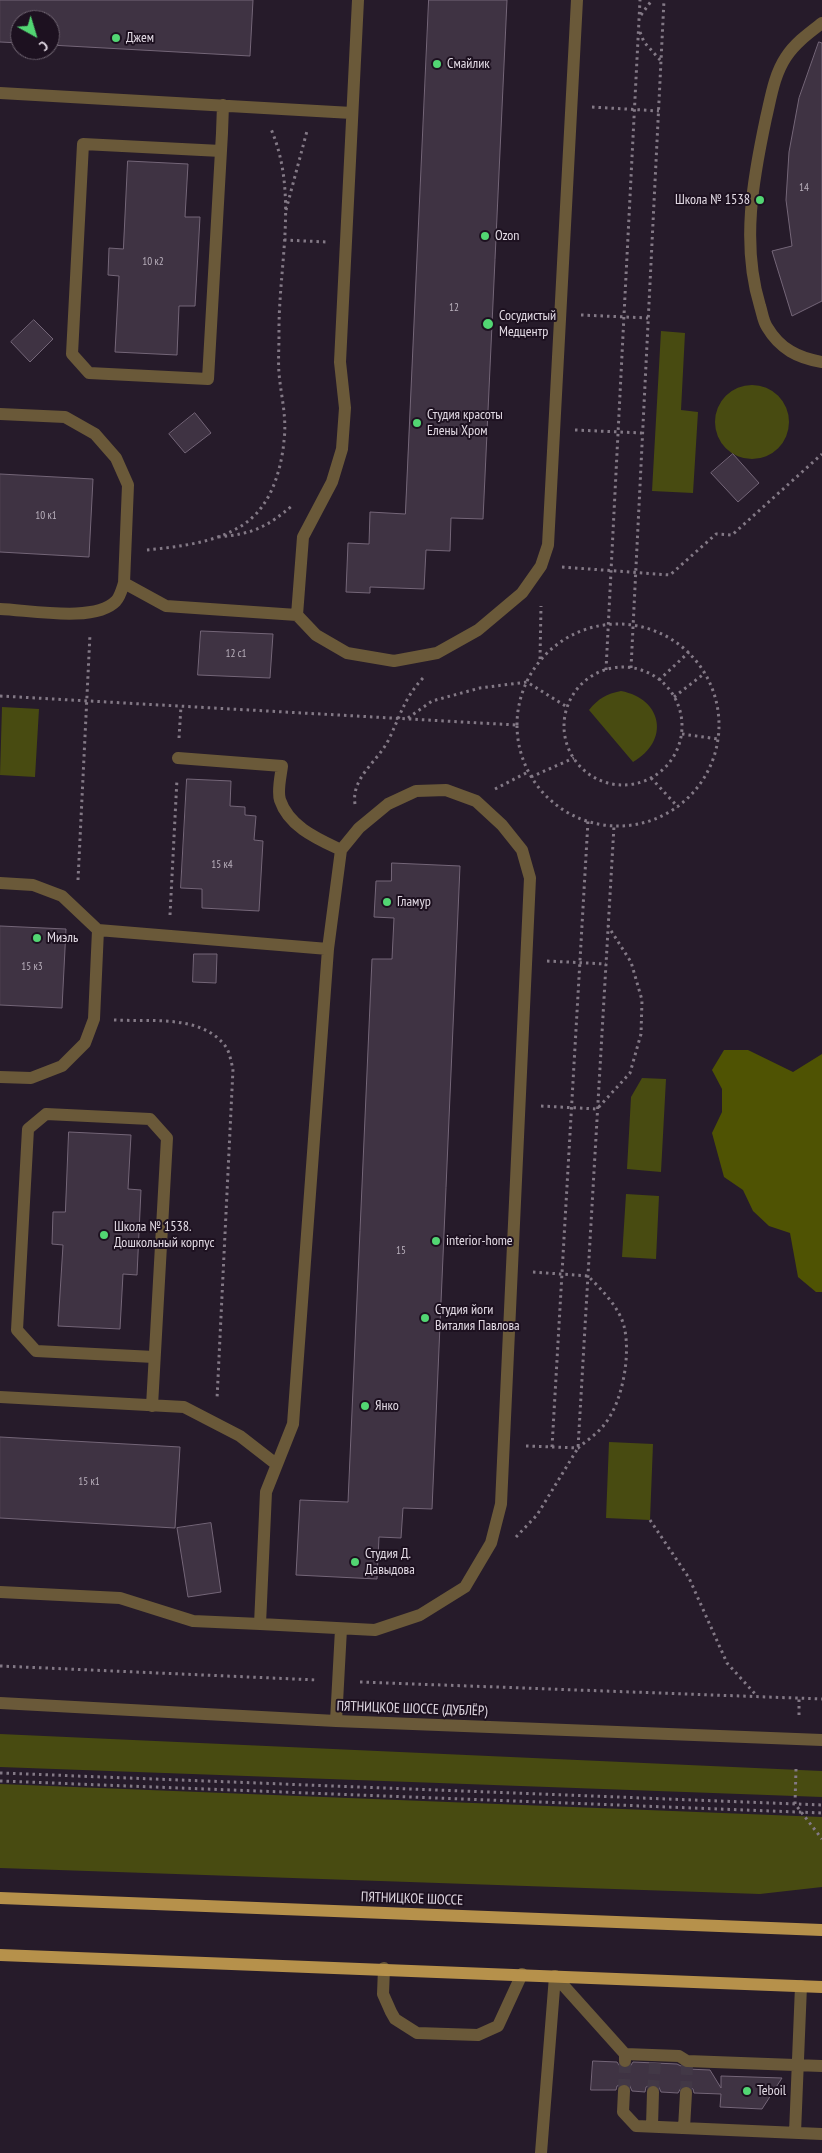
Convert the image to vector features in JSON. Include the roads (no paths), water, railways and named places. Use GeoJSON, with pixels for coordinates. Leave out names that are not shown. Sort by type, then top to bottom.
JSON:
{"type":"FeatureCollection","features":[{"type":"Feature","properties":{"kind":"main road","name":"ПЯТНИЦКОЕ ШОССЕ"},"geometry":{"type":"LineString","coordinates":[[0,1898],[822,1930]]}},
{"type":"Feature","properties":{"kind":"main road"},"geometry":{"type":"LineString","coordinates":[[0,1956],[384,1968],[822,1987]]}},
{"type":"Feature","properties":{"kind":"street"},"geometry":{"type":"LineString","coordinates":[[297,615],[303,537],[332,482],[342,449],[345,408],[340,362],[358,0]]}},
{"type":"Feature","properties":{"kind":"street"},"geometry":{"type":"LineString","coordinates":[[124,583],[166,606],[297,615],[316,634],[347,653],[394,661],[438,652],[478,630],[522,593],[541,566],[548,545],[577,0]]}},
{"type":"Feature","properties":{"kind":"street"},"geometry":{"type":"LineString","coordinates":[[822,23],[804,37],[786,56],[774,82],[754,172],[749,239],[754,289],[766,326],[782,348],[803,359],[822,362]]}},
{"type":"Feature","properties":{"kind":"street"},"geometry":{"type":"LineString","coordinates":[[0,92],[352,113]]}},
{"type":"Feature","properties":{"kind":"street"},"geometry":{"type":"LineString","coordinates":[[221,151],[83,144],[72,354],[89,373],[208,379],[221,151],[223,105]]}},
{"type":"Feature","properties":{"kind":"street"},"geometry":{"type":"LineString","coordinates":[[0,414],[65,417],[95,434],[116,458],[128,485],[124,583],[118,600],[106,609],[86,614],[0,609]]}},
{"type":"Feature","properties":{"kind":"street"},"geometry":{"type":"LineString","coordinates":[[178,758],[282,766],[279,799],[292,821],[318,839],[341,850]]}},
{"type":"Feature","properties":{"kind":"street"},"geometry":{"type":"LineString","coordinates":[[0,1592],[120,1598],[193,1621],[375,1630],[420,1615],[465,1587],[491,1543],[501,1504],[530,878],[522,850],[502,825],[476,802],[446,790],[416,791],[388,804],[359,828],[341,850],[328,949],[293,1424],[266,1492],[260,1624]]}},
{"type":"Feature","properties":{"kind":"street"},"geometry":{"type":"LineString","coordinates":[[0,884],[33,885],[62,896],[98,930],[328,949]]}},
{"type":"Feature","properties":{"kind":"street"},"geometry":{"type":"LineString","coordinates":[[0,1077],[31,1078],[62,1066],[85,1043],[94,1019],[98,930]]}},
{"type":"Feature","properties":{"kind":"street"},"geometry":{"type":"LineString","coordinates":[[152,1406],[167,1138],[150,1119],[46,1114],[28,1129],[18,1330],[36,1351],[154,1357]]}},
{"type":"Feature","properties":{"kind":"street"},"geometry":{"type":"LineString","coordinates":[[0,1397],[184,1407],[240,1436],[276,1464]]}},
{"type":"Feature","properties":{"kind":"street"},"geometry":{"type":"LineString","coordinates":[[336,1721],[341,1629]]}},
{"type":"Feature","properties":{"kind":"street","name":"ПЯТНИЦКОЕ ШОССЕ (ДУБЛЁР)"},"geometry":{"type":"LineString","coordinates":[[0,1703],[336,1721],[822,1740]]}},
{"type":"Feature","properties":{"kind":"street"},"geometry":{"type":"LineString","coordinates":[[384,1968],[384,1994],[395,2019],[416,2033],[434,2034],[478,2035],[498,2026],[522,1974]]}},
{"type":"Feature","properties":{"kind":"street"},"geometry":{"type":"LineString","coordinates":[[555,1976],[625,2058],[655,2059],[679,2056],[687,2062],[822,2066]]}},
{"type":"Feature","properties":{"kind":"street"},"geometry":{"type":"LineString","coordinates":[[541,2153],[555,1976]]}},
{"type":"Feature","properties":{"kind":"street"},"geometry":{"type":"LineString","coordinates":[[795,2133],[801,1986]]}},
{"type":"Feature","properties":{"kind":"street"},"geometry":{"type":"LineString","coordinates":[[624,2091],[622,2112],[636,2126],[822,2134]]}},
{"type":"Feature","properties":{"kind":"street"},"geometry":{"type":"LineString","coordinates":[[652,2126],[654,2092]]}},
{"type":"Feature","properties":{"kind":"street"},"geometry":{"type":"LineString","coordinates":[[684,2128],[686,2093]]}},
{"type":"Feature","properties":{"kind":"tunnel"},"geometry":{"type":"LineString","coordinates":[[624,2091],[625,2062]]}},
{"type":"Feature","properties":{"kind":"tunnel"},"geometry":{"type":"LineString","coordinates":[[653,2092],[655,2063]]}},
{"type":"Feature","properties":{"kind":"tunnel"},"geometry":{"type":"LineString","coordinates":[[686,2093],[687,2064]]}},
{"type":"Feature","properties":{"kind":"place","name":"Джем"},"geometry":{"type":"Point","coordinates":[116,38]}},
{"type":"Feature","properties":{"kind":"place","name":"Смайлик"},"geometry":{"type":"Point","coordinates":[437,64]}},
{"type":"Feature","properties":{"kind":"place","name":"Школа № 1538"},"geometry":{"type":"Point","coordinates":[760,200]}},
{"type":"Feature","properties":{"kind":"place","name":"Ozon"},"geometry":{"type":"Point","coordinates":[485,236]}},
{"type":"Feature","properties":{"kind":"place","name":"Сосудистый Медцентр"},"geometry":{"type":"Point","coordinates":[488,324]}},
{"type":"Feature","properties":{"kind":"place","name":"Студия красоты Елены Хром"},"geometry":{"type":"Point","coordinates":[417,423]}},
{"type":"Feature","properties":{"kind":"place","name":"Гламур"},"geometry":{"type":"Point","coordinates":[387,902]}},
{"type":"Feature","properties":{"kind":"place","name":"Миэль"},"geometry":{"type":"Point","coordinates":[37,938]}},
{"type":"Feature","properties":{"kind":"place","name":"Школа № 1538. Дошкольный корпус"},"geometry":{"type":"Point","coordinates":[104,1235]}},
{"type":"Feature","properties":{"kind":"place","name":"interior-home"},"geometry":{"type":"Point","coordinates":[436,1241]}},
{"type":"Feature","properties":{"kind":"place","name":"Студия йоги Виталия Павлова"},"geometry":{"type":"Point","coordinates":[425,1318]}},
{"type":"Feature","properties":{"kind":"place","name":"Янко"},"geometry":{"type":"Point","coordinates":[365,1406]}},
{"type":"Feature","properties":{"kind":"place","name":"Студия Д. Давыдова"},"geometry":{"type":"Point","coordinates":[355,1562]}},
{"type":"Feature","properties":{"kind":"place","name":"Teboil"},"geometry":{"type":"Point","coordinates":[747,2091]}}]}
